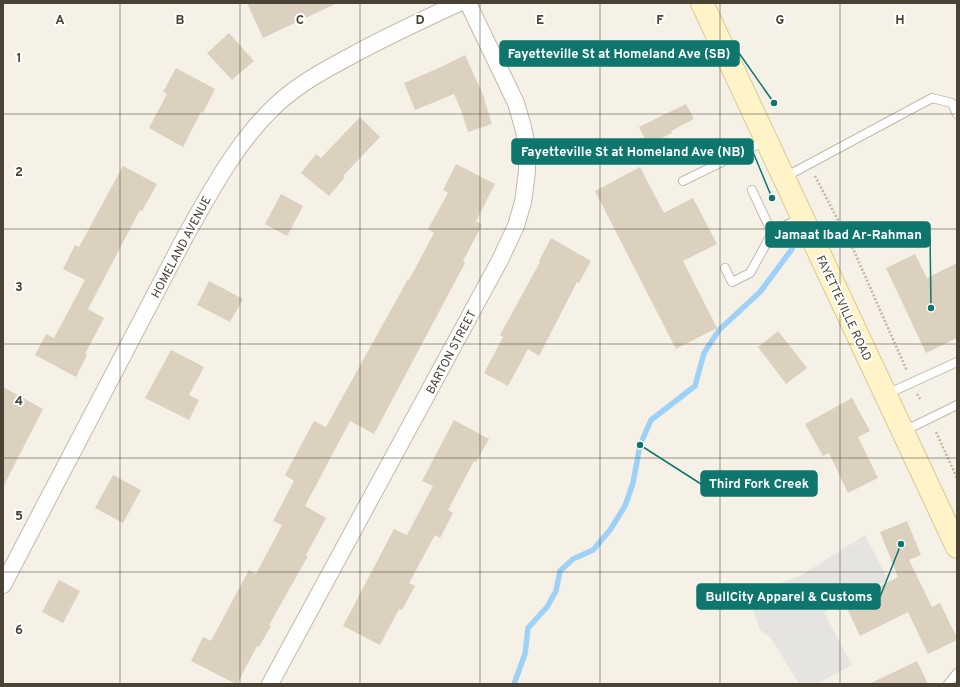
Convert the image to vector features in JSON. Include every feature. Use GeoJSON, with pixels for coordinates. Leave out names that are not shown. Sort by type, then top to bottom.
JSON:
{"type":"FeatureCollection","features":[{"type":"Feature","properties":{"kind":"main road","name":"FAYETTEVILLE ROAD"},"geometry":{"type":"LineString","coordinates":[[702,3],[801,218],[957,548]]}},
{"type":"Feature","properties":{"kind":"street","name":"HOMELAND AVENUE"},"geometry":{"type":"LineString","coordinates":[[3,584],[186,235],[238,147],[266,114],[284,97],[299,86],[384,38],[458,3]]}},
{"type":"Feature","properties":{"kind":"street","name":"BARTON STREET"},"geometry":{"type":"LineString","coordinates":[[270,684],[500,260],[516,226],[521,208],[527,172],[526,147],[523,127],[516,103],[468,3]]}},
{"type":"Feature","properties":{"kind":"lane"},"geometry":{"type":"LineString","coordinates":[[783,179],[932,98],[952,103],[957,114]]}},
{"type":"Feature","properties":{"kind":"lane"},"geometry":{"type":"LineString","coordinates":[[683,181],[766,141]]}},
{"type":"Feature","properties":{"kind":"lane"},"geometry":{"type":"LineString","coordinates":[[752,190],[772,233]]}},
{"type":"Feature","properties":{"kind":"lane"},"geometry":{"type":"LineString","coordinates":[[725,268],[732,282],[750,274],[772,233],[801,218]]}},
{"type":"Feature","properties":{"kind":"lane"},"geometry":{"type":"LineString","coordinates":[[885,395],[957,362]]}},
{"type":"Feature","properties":{"kind":"lane"},"geometry":{"type":"LineString","coordinates":[[902,432],[957,405]]}},
{"type":"Feature","properties":{"kind":"lane"},"geometry":{"type":"LineString","coordinates":[[948,684],[957,673]]}},
{"type":"Feature","properties":{"kind":"path"},"geometry":{"type":"LineString","coordinates":[[815,176],[854,251],[920,399]]}},
{"type":"Feature","properties":{"kind":"path"},"geometry":{"type":"LineString","coordinates":[[936,432],[957,478]]}},
{"type":"Feature","properties":{"kind":"shaded area"},"geometry":{"type":"Polygon","coordinates":[[[865,535],[888,580],[824,612],[852,665],[817,684],[799,684],[771,638],[760,630],[748,595],[800,576],[865,535]]]}},
{"type":"Feature","properties":{"kind":"building"},"geometry":{"type":"Polygon","coordinates":[[[247,3],[337,3],[263,38],[247,3]]]}},
{"type":"Feature","properties":{"kind":"building"},"geometry":{"type":"Polygon","coordinates":[[[229,33],[254,61],[232,80],[207,53],[229,33]]]}},
{"type":"Feature","properties":{"kind":"building"},"geometry":{"type":"Polygon","coordinates":[[[465,55],[485,99],[492,124],[468,132],[454,94],[415,110],[404,83],[465,55]]]}},
{"type":"Feature","properties":{"kind":"building"},"geometry":{"type":"Polygon","coordinates":[[[176,68],[215,89],[183,147],[149,128],[167,94],[163,92],[176,68]]]}},
{"type":"Feature","properties":{"kind":"building"},"geometry":{"type":"Polygon","coordinates":[[[686,104],[694,119],[671,131],[672,133],[648,145],[639,127],[686,104]]]}},
{"type":"Feature","properties":{"kind":"building"},"geometry":{"type":"Polygon","coordinates":[[[360,117],[380,137],[343,176],[345,177],[329,196],[301,173],[316,154],[321,158],[360,117]]]}},
{"type":"Feature","properties":{"kind":"building"},"geometry":{"type":"Polygon","coordinates":[[[456,164],[495,184],[476,221],[482,225],[463,261],[465,263],[374,434],[350,421],[305,506],[326,518],[306,555],[308,556],[269,625],[271,626],[259,647],[257,646],[236,684],[191,661],[203,637],[211,641],[249,570],[256,574],[282,525],[273,521],[294,481],[285,475],[314,421],[326,427],[408,279],[409,280],[434,233],[428,229],[448,193],[443,190],[456,164]]]}},
{"type":"Feature","properties":{"kind":"building"},"geometry":{"type":"Polygon","coordinates":[[[123,166],[157,184],[142,211],[140,210],[88,309],[104,318],[85,354],[87,355],[76,377],[35,355],[46,334],[54,338],[85,280],[63,269],[75,245],[79,247],[123,166]]]}},
{"type":"Feature","properties":{"kind":"building"},"geometry":{"type":"Polygon","coordinates":[[[640,167],[664,213],[693,198],[717,244],[683,261],[717,328],[676,349],[595,191],[640,167]]]}},
{"type":"Feature","properties":{"kind":"building"},"geometry":{"type":"Polygon","coordinates":[[[281,194],[303,206],[287,236],[265,224],[281,194]]]}},
{"type":"Feature","properties":{"kind":"building"},"geometry":{"type":"Polygon","coordinates":[[[551,238],[591,261],[579,283],[577,282],[539,356],[528,349],[508,386],[484,373],[503,337],[500,335],[540,262],[539,261],[551,238]]]}},
{"type":"Feature","properties":{"kind":"building"},"geometry":{"type":"Polygon","coordinates":[[[915,254],[927,278],[957,263],[957,338],[926,353],[886,268],[915,254]]]}},
{"type":"Feature","properties":{"kind":"building"},"geometry":{"type":"Polygon","coordinates":[[[209,281],[243,299],[230,322],[197,305],[209,281]]]}},
{"type":"Feature","properties":{"kind":"building"},"geometry":{"type":"Polygon","coordinates":[[[778,331],[807,368],[786,384],[758,347],[778,331]]]}},
{"type":"Feature","properties":{"kind":"building"},"geometry":{"type":"Polygon","coordinates":[[[171,350],[204,367],[189,395],[199,400],[189,420],[145,398],[171,350]]]}},
{"type":"Feature","properties":{"kind":"building"},"geometry":{"type":"Polygon","coordinates":[[[3,387],[43,409],[3,487],[3,387]]]}},
{"type":"Feature","properties":{"kind":"building"},"geometry":{"type":"Polygon","coordinates":[[[852,398],[870,431],[858,437],[878,478],[848,493],[829,453],[823,456],[805,424],[852,398]]]}},
{"type":"Feature","properties":{"kind":"building"},"geometry":{"type":"Polygon","coordinates":[[[454,420],[489,439],[476,462],[474,461],[448,510],[453,513],[440,538],[435,535],[409,583],[415,586],[402,610],[399,609],[380,645],[343,626],[394,529],[407,535],[433,486],[422,481],[454,420]]]}},
{"type":"Feature","properties":{"kind":"building"},"geometry":{"type":"Polygon","coordinates":[[[113,475],[141,490],[123,523],[95,508],[113,475]]]}},
{"type":"Feature","properties":{"kind":"building"},"geometry":{"type":"Polygon","coordinates":[[[907,521],[921,555],[909,560],[932,607],[940,603],[957,638],[957,640],[928,654],[908,612],[860,636],[845,604],[898,577],[880,532],[907,521]]]}},
{"type":"Feature","properties":{"kind":"building"},"geometry":{"type":"Polygon","coordinates":[[[59,580],[80,591],[63,623],[42,612],[59,580]]]}},
{"type":"Feature","properties":{"kind":"building"},"geometry":{"type":"Polygon","coordinates":[[[917,661],[928,684],[869,684],[917,661]]]}},
{"type":"Feature","properties":{"kind":"waterway"},"geometry":{"type":"LineString","coordinates":[[514,684],[525,654],[528,628],[547,607],[556,591],[560,571],[573,559],[593,550],[610,530],[625,506],[633,483],[640,445],[651,420],[695,386],[704,353],[719,330],[760,292],[792,249]]}},
{"type":"Feature","properties":{"kind":"place","name":"Fayetteville St at Homeland Ave (SB)"},"geometry":{"type":"Point","coordinates":[774,103]}},
{"type":"Feature","properties":{"kind":"place","name":"Fayetteville St at Homeland Ave (NB)"},"geometry":{"type":"Point","coordinates":[772,198]}},
{"type":"Feature","properties":{"kind":"place","name":"Jamaat Ibad Ar-Rahman"},"geometry":{"type":"Point","coordinates":[931,308]}},
{"type":"Feature","properties":{"kind":"place","name":"Third Fork Creek"},"geometry":{"type":"Point","coordinates":[640,445]}},
{"type":"Feature","properties":{"kind":"place","name":"BullCity Apparel & Customs"},"geometry":{"type":"Point","coordinates":[901,544]}}]}
